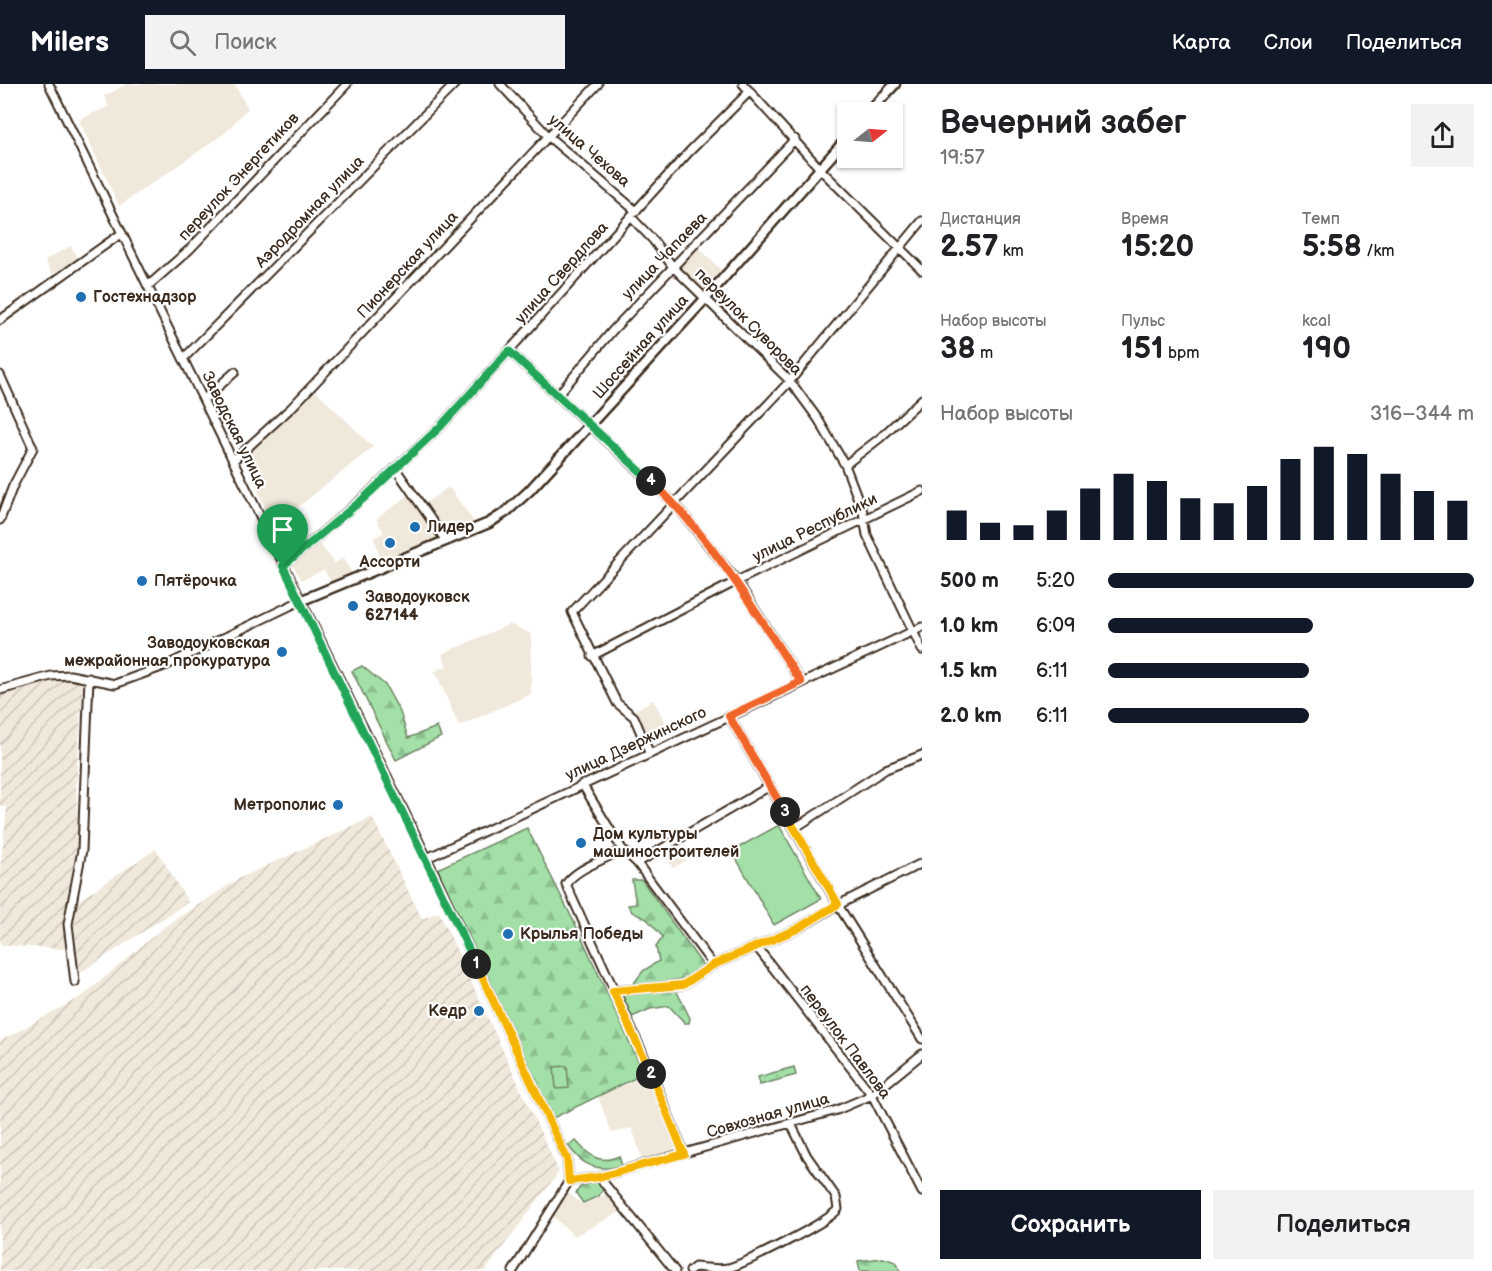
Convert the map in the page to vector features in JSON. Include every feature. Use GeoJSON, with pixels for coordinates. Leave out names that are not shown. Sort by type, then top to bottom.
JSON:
{"type":"FeatureCollection","features":[{"type":"Feature","properties":{"kind":"main road"},"geometry":{"type":"LineString","coordinates":[[878,102],[895,84]]}},
{"type":"Feature","properties":{"kind":"main road","name":"Шоссейная улица"},"geometry":{"type":"LineString","coordinates":[[300,602],[446,541],[506,512],[591,424],[705,299],[837,149]]}},
{"type":"Feature","properties":{"kind":"street","name":"Заводская улица"},"geometry":{"type":"LineString","coordinates":[[49,84],[427,858],[567,1159],[569,1181]]}},
{"type":"Feature","properties":{"kind":"street","name":"переулок Энергетиков"},"geometry":{"type":"LineString","coordinates":[[148,286],[190,249],[347,84]]}},
{"type":"Feature","properties":{"kind":"street","name":"Аэродромная улица"},"geometry":{"type":"LineString","coordinates":[[184,358],[455,84]]}},
{"type":"Feature","properties":{"kind":"street","name":"улица Чехова"},"geometry":{"type":"LineString","coordinates":[[500,84],[549,137],[636,211]]}},
{"type":"Feature","properties":{"kind":"street","name":"Пионерская улица"},"geometry":{"type":"LineString","coordinates":[[234,460],[292,407],[598,84]]}},
{"type":"Feature","properties":{"kind":"street"},"geometry":{"type":"LineString","coordinates":[[743,84],[820,167],[922,270]]}},
{"type":"Feature","properties":{"kind":"street","name":"улица Свердлова"},"geometry":{"type":"LineString","coordinates":[[283,566],[440,427],[688,152],[750,91]]}},
{"type":"Feature","properties":{"kind":"street","name":"улица Чапаева"},"geometry":{"type":"LineString","coordinates":[[557,396],[613,330],[795,139]]}},
{"type":"Feature","properties":{"kind":"street","name":"переулок Суворова"},"geometry":{"type":"LineString","coordinates":[[631,217],[653,240],[673,267],[790,381],[818,419],[844,465],[867,535],[922,650]]}},
{"type":"Feature","properties":{"kind":"street"},"geometry":{"type":"LineString","coordinates":[[649,752],[634,717],[617,703],[572,612],[790,381],[922,221]]}},
{"type":"Feature","properties":{"kind":"street"},"geometry":{"type":"LineString","coordinates":[[0,320],[122,233]]}},
{"type":"Feature","properties":{"kind":"street"},"geometry":{"type":"LineString","coordinates":[[509,351],[591,424],[675,504],[737,581],[801,682]]}},
{"type":"Feature","properties":{"kind":"street"},"geometry":{"type":"LineString","coordinates":[[204,399],[235,372]]}},
{"type":"Feature","properties":{"kind":"street"},"geometry":{"type":"LineString","coordinates":[[0,375],[33,448],[13,486],[0,520]]}},
{"type":"Feature","properties":{"kind":"street"},"geometry":{"type":"LineString","coordinates":[[844,465],[880,438],[922,399]]}},
{"type":"Feature","properties":{"kind":"street"},"geometry":{"type":"LineString","coordinates":[[395,468],[446,541]]}},
{"type":"Feature","properties":{"kind":"street","name":"улица Республики"},"geometry":{"type":"LineString","coordinates":[[592,656],[737,581],[922,491]]}},
{"type":"Feature","properties":{"kind":"street"},"geometry":{"type":"LineString","coordinates":[[0,690],[51,676],[70,675],[115,684],[141,676],[300,602]]}},
{"type":"Feature","properties":{"kind":"street","name":"улица Дзержинского"},"geometry":{"type":"LineString","coordinates":[[427,858],[649,752],[922,627]]}},
{"type":"Feature","properties":{"kind":"street"},"geometry":{"type":"LineString","coordinates":[[75,982],[68,924],[82,850],[89,678]]}},
{"type":"Feature","properties":{"kind":"street"},"geometry":{"type":"LineString","coordinates":[[729,716],[838,904],[922,1039]]}},
{"type":"Feature","properties":{"kind":"street"},"geometry":{"type":"LineString","coordinates":[[795,828],[886,769],[922,755]]}},
{"type":"Feature","properties":{"kind":"street"},"geometry":{"type":"LineString","coordinates":[[582,784],[622,849],[637,863],[713,965]]}},
{"type":"Feature","properties":{"kind":"street"},"geometry":{"type":"LineString","coordinates":[[637,863],[770,786]]}},
{"type":"Feature","properties":{"kind":"street"},"geometry":{"type":"LineString","coordinates":[[622,849],[605,861],[572,875],[566,884],[649,1067],[684,1154]]}},
{"type":"Feature","properties":{"kind":"street"},"geometry":{"type":"LineString","coordinates":[[613,991],[683,985],[713,965],[797,929],[838,904],[922,863]]}},
{"type":"Feature","properties":{"kind":"street","name":"переулок Павлова"},"geometry":{"type":"LineString","coordinates":[[756,946],[872,1095],[922,1192]]}},
{"type":"Feature","properties":{"kind":"street","name":"Совхозная улица"},"geometry":{"type":"LineString","coordinates":[[569,1181],[599,1177],[837,1110],[872,1095],[922,1054]]}},
{"type":"Feature","properties":{"kind":"street"},"geometry":{"type":"LineString","coordinates":[[690,1271],[695,1267],[726,1268],[740,1263],[833,1216],[838,1209],[836,1197],[807,1156],[791,1124]]}},
{"type":"Feature","properties":{"kind":"street"},"geometry":{"type":"LineString","coordinates":[[599,1177],[675,1271]]}},
{"type":"Feature","properties":{"kind":"street"},"geometry":{"type":"LineString","coordinates":[[513,1271],[569,1181]]}},
{"type":"Feature","properties":{"kind":"shaded area"},"geometry":{"type":"Polygon","coordinates":[[[127,84],[234,84],[248,108],[225,133],[119,206],[79,120],[109,106],[104,96],[127,84]]]}},
{"type":"Feature","properties":{"kind":"shaded area"},"geometry":{"type":"Polygon","coordinates":[[[71,246],[78,259],[52,274],[45,260],[71,246]]]}},
{"type":"Feature","properties":{"kind":"shaded area"},"geometry":{"type":"Polygon","coordinates":[[[698,247],[722,271],[703,291],[678,266],[698,247]]]}},
{"type":"Feature","properties":{"kind":"shaded area"},"geometry":{"type":"Polygon","coordinates":[[[316,391],[373,447],[273,527],[244,456],[316,391]]]}},
{"type":"Feature","properties":{"kind":"shaded area"},"geometry":{"type":"Polygon","coordinates":[[[449,487],[474,522],[444,536],[424,504],[449,487]]]}},
{"type":"Feature","properties":{"kind":"shaded area"},"geometry":{"type":"Polygon","coordinates":[[[409,495],[438,539],[382,563],[374,538],[384,532],[376,519],[409,495]]]}},
{"type":"Feature","properties":{"kind":"shaded area"},"geometry":{"type":"Polygon","coordinates":[[[317,541],[335,563],[344,558],[352,574],[331,582],[324,570],[302,580],[291,562],[317,541]]]}},
{"type":"Feature","properties":{"kind":"shaded area"},"geometry":{"type":"Polygon","coordinates":[[[510,624],[531,634],[531,694],[459,726],[435,671],[447,666],[442,654],[510,624]]]}},
{"type":"Feature","properties":{"kind":"shaded area"},"geometry":{"type":"Polygon","coordinates":[[[71,677],[83,680],[76,784],[78,839],[68,893],[64,949],[0,945],[0,870],[7,807],[0,806],[0,692],[71,677]]]}},
{"type":"Feature","properties":{"kind":"shaded area"},"geometry":{"type":"Polygon","coordinates":[[[653,700],[670,730],[652,740],[635,710],[653,700]]]}},
{"type":"Feature","properties":{"kind":"shaded area"},"geometry":{"type":"Polygon","coordinates":[[[372,817],[422,919],[439,912],[559,1172],[485,1271],[0,1271],[0,1041],[84,995],[164,927],[240,878],[372,817]]]}},
{"type":"Feature","properties":{"kind":"shaded area"},"geometry":{"type":"Polygon","coordinates":[[[681,843],[690,858],[673,868],[664,853],[681,843]]]}},
{"type":"Feature","properties":{"kind":"shaded area"},"geometry":{"type":"Polygon","coordinates":[[[156,849],[188,902],[80,973],[73,914],[75,903],[156,849]]]}},
{"type":"Feature","properties":{"kind":"shaded area"},"geometry":{"type":"Polygon","coordinates":[[[647,1075],[676,1149],[642,1159],[632,1128],[612,1133],[598,1097],[647,1075]]]}},
{"type":"Feature","properties":{"kind":"shaded area"},"geometry":{"type":"Polygon","coordinates":[[[568,1193],[583,1205],[608,1193],[622,1211],[574,1236],[552,1215],[568,1193]]]}},
{"type":"Feature","properties":{"kind":"green space"},"geometry":{"type":"Polygon","coordinates":[[[362,666],[385,685],[400,712],[408,738],[437,727],[441,737],[396,760],[352,671],[362,666]]]}},
{"type":"Feature","properties":{"kind":"green space"},"geometry":{"type":"Polygon","coordinates":[[[779,825],[821,899],[774,925],[732,851],[779,825]]]}},
{"type":"Feature","properties":{"kind":"green space"},"geometry":{"type":"Polygon","coordinates":[[[527,828],[581,936],[644,1074],[551,1119],[437,869],[527,828]]]}},
{"type":"Feature","properties":{"kind":"green space"},"geometry":{"type":"Polygon","coordinates":[[[632,880],[642,880],[704,967],[687,978],[631,987],[643,971],[659,961],[656,947],[663,937],[647,919],[632,912],[628,905],[636,904],[632,880]]]}},
{"type":"Feature","properties":{"kind":"green space"},"geometry":{"type":"Polygon","coordinates":[[[675,988],[690,1018],[689,1023],[685,1023],[669,1006],[650,1009],[632,1017],[622,993],[675,988]]]}},
{"type":"Feature","properties":{"kind":"green space"},"geometry":{"type":"Polygon","coordinates":[[[567,1066],[569,1088],[556,1089],[554,1067],[567,1066]]]}},
{"type":"Feature","properties":{"kind":"green space"},"geometry":{"type":"Polygon","coordinates":[[[794,1067],[796,1075],[760,1085],[758,1077],[794,1067]]]}},
{"type":"Feature","properties":{"kind":"green space"},"geometry":{"type":"Polygon","coordinates":[[[576,1141],[595,1158],[606,1160],[619,1156],[622,1166],[598,1168],[591,1166],[579,1158],[568,1145],[576,1141]]]}},
{"type":"Feature","properties":{"kind":"green space"},"geometry":{"type":"Polygon","coordinates":[[[596,1181],[601,1183],[603,1189],[599,1196],[583,1203],[576,1193],[580,1187],[596,1181]]]}},
{"type":"Feature","properties":{"kind":"green space"},"geometry":{"type":"Polygon","coordinates":[[[883,1258],[896,1262],[900,1271],[860,1271],[858,1261],[883,1258]]]}},
{"type":"Feature","properties":{"kind":"place","name":"Гостехнадзор"},"geometry":{"type":"Point","coordinates":[81,297]}},
{"type":"Feature","properties":{"kind":"place","name":"Лидер"},"geometry":{"type":"Point","coordinates":[415,527]}},
{"type":"Feature","properties":{"kind":"place","name":"Ассорти"},"geometry":{"type":"Point","coordinates":[390,543]}},
{"type":"Feature","properties":{"kind":"place","name":"Пятёрочка"},"geometry":{"type":"Point","coordinates":[142,581]}},
{"type":"Feature","properties":{"kind":"place","name":"Заводоуковск 627144"},"geometry":{"type":"Point","coordinates":[353,606]}},
{"type":"Feature","properties":{"kind":"place","name":"Заводоуковская межрайонная прокуратура"},"geometry":{"type":"Point","coordinates":[282,652]}},
{"type":"Feature","properties":{"kind":"place","name":"Метрополис"},"geometry":{"type":"Point","coordinates":[338,805]}},
{"type":"Feature","properties":{"kind":"place","name":"Дом культуры машиностроителей"},"geometry":{"type":"Point","coordinates":[581,843]}},
{"type":"Feature","properties":{"kind":"place","name":"Крылья Победы"},"geometry":{"type":"Point","coordinates":[508,934]}},
{"type":"Feature","properties":{"kind":"place","name":"Кедр"},"geometry":{"type":"Point","coordinates":[479,1011]}},
{"type":"Feature","properties":{"kind":"route"},"geometry":{"type":"LineString","coordinates":[[509,351],[591,424],[675,504],[737,581],[801,682],[729,716],[838,904],[797,929],[713,965],[683,985],[613,991],[649,1067],[684,1154],[599,1177],[569,1181],[570,1172],[567,1159],[525,1068],[427,858],[283,566],[363,499],[440,427],[509,351]]}}]}
